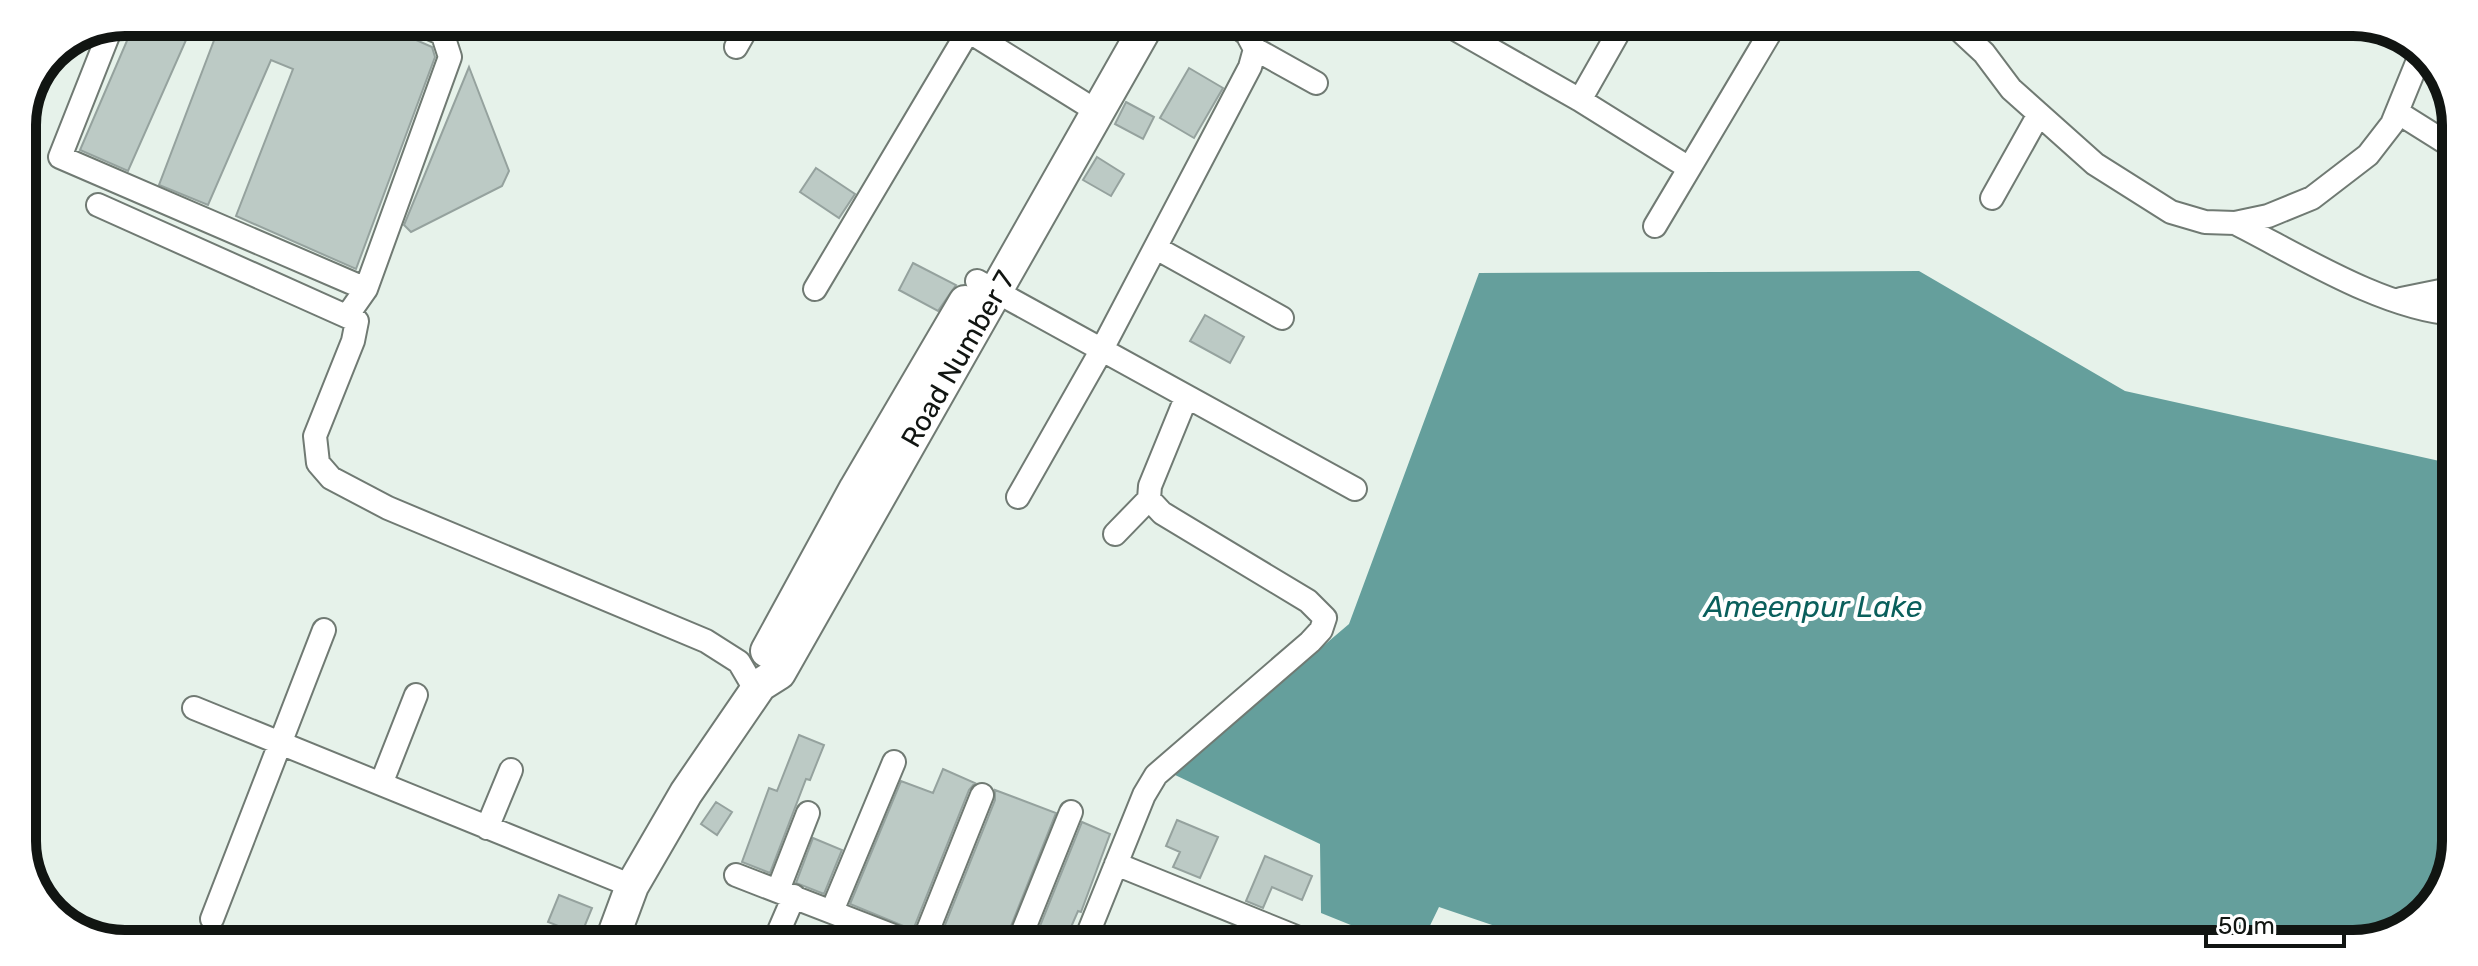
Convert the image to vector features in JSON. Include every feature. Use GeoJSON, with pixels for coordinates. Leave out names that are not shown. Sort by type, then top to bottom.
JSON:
{"type":"FeatureCollection","features":[{"type":"Feature","properties":{"kind":"street"},"geometry":{"type":"LineString","coordinates":[[347,316],[366,289],[450,57],[443,36]]}},
{"type":"Feature","properties":{"kind":"street"},"geometry":{"type":"LineString","coordinates":[[736,47],[742,36]]}},
{"type":"Feature","properties":{"kind":"street"},"geometry":{"type":"LineString","coordinates":[[815,289],[958,36]]}},
{"type":"Feature","properties":{"kind":"street"},"geometry":{"type":"LineString","coordinates":[[977,36],[1089,107]]}},
{"type":"Feature","properties":{"kind":"street","name":"Road Number 7"},"geometry":{"type":"LineString","coordinates":[[1089,107],[1118,36]]}},
{"type":"Feature","properties":{"kind":"street","name":"Road Number 7"},"geometry":{"type":"LineString","coordinates":[[616,930],[632,886],[686,793],[758,688],[779,673],[920,401],[1089,107],[1139,36]]}},
{"type":"Feature","properties":{"kind":"street"},"geometry":{"type":"LineString","coordinates":[[1248,36],[1255,49],[1316,83]]}},
{"type":"Feature","properties":{"kind":"street"},"geometry":{"type":"LineString","coordinates":[[1467,36],[1580,100],[1689,168]]}},
{"type":"Feature","properties":{"kind":"street"},"geometry":{"type":"LineString","coordinates":[[1580,100],[1616,36]]}},
{"type":"Feature","properties":{"kind":"street"},"geometry":{"type":"LineString","coordinates":[[1655,226],[1768,36]]}},
{"type":"Feature","properties":{"kind":"street"},"geometry":{"type":"LineString","coordinates":[[1966,36],[1984,53],[2011,89],[2095,164],[2171,212],[2205,222],[2235,223],[2268,216],[2312,198],[2368,155],[2392,124],[2417,63]]}},
{"type":"Feature","properties":{"kind":"street"},"geometry":{"type":"LineString","coordinates":[[1979,36],[1984,53]]}},
{"type":"Feature","properties":{"kind":"street"},"geometry":{"type":"LineString","coordinates":[[107,38],[60,157],[366,289]]}},
{"type":"Feature","properties":{"kind":"street"},"geometry":{"type":"LineString","coordinates":[[1018,497],[1156,248],[1250,67],[1255,49]]}},
{"type":"Feature","properties":{"kind":"street"},"geometry":{"type":"LineString","coordinates":[[2397,112],[2442,140]]}},
{"type":"Feature","properties":{"kind":"street"},"geometry":{"type":"LineString","coordinates":[[1992,198],[2039,114]]}},
{"type":"Feature","properties":{"kind":"street"},"geometry":{"type":"LineString","coordinates":[[98,205],[357,321],[353,341],[315,436],[318,463],[331,478],[388,508],[706,641],[739,662],[758,688]]}},
{"type":"Feature","properties":{"kind":"street"},"geometry":{"type":"LineString","coordinates":[[2235,223],[2365,289],[2442,313]]}},
{"type":"Feature","properties":{"kind":"street"},"geometry":{"type":"LineString","coordinates":[[1156,248],[1282,318]]}},
{"type":"Feature","properties":{"kind":"street"},"geometry":{"type":"LineString","coordinates":[[986,286],[1355,489]]}},
{"type":"Feature","properties":{"kind":"street"},"geometry":{"type":"LineString","coordinates":[[2396,299],[2442,292]]}},
{"type":"Feature","properties":{"kind":"street"},"geometry":{"type":"LineString","coordinates":[[1115,534],[1149,499],[1150,486],[1186,398]]}},
{"type":"Feature","properties":{"kind":"street"},"geometry":{"type":"LineString","coordinates":[[1089,930],[1144,795],[1156,775],[1310,642],[1321,630],[1325,618],[1308,601],[1162,513],[1149,499]]}},
{"type":"Feature","properties":{"kind":"street"},"geometry":{"type":"LineString","coordinates":[[212,919],[324,630]]}},
{"type":"Feature","properties":{"kind":"street"},"geometry":{"type":"LineString","coordinates":[[381,784],[416,695]]}},
{"type":"Feature","properties":{"kind":"street"},"geometry":{"type":"LineString","coordinates":[[194,708],[632,886]]}},
{"type":"Feature","properties":{"kind":"street"},"geometry":{"type":"LineString","coordinates":[[832,911],[894,762]]}},
{"type":"Feature","properties":{"kind":"street"},"geometry":{"type":"LineString","coordinates":[[487,828],[511,770]]}},
{"type":"Feature","properties":{"kind":"street"},"geometry":{"type":"LineString","coordinates":[[928,930],[982,795]]}},
{"type":"Feature","properties":{"kind":"street"},"geometry":{"type":"LineString","coordinates":[[1023,930],[1071,812]]}},
{"type":"Feature","properties":{"kind":"street"},"geometry":{"type":"LineString","coordinates":[[777,930],[808,813]]}},
{"type":"Feature","properties":{"kind":"street"},"geometry":{"type":"LineString","coordinates":[[1116,864],[1279,930]]}},
{"type":"Feature","properties":{"kind":"street"},"geometry":{"type":"LineString","coordinates":[[736,875],[879,930]]}},
{"type":"Feature","properties":{"kind":"water","name":"Ameenpur Lake"},"geometry":{"type":"Polygon","coordinates":[[[1919,271],[2125,391],[2442,462],[2442,841],[2437,869],[2424,895],[2402,915],[2387,923],[2353,930],[1507,930],[1439,907],[1428,930],[1363,930],[1321,913],[1320,844],[1173,774],[1349,624],[1479,273],[1919,271]]]}},
{"type":"Feature","properties":{"kind":"building"},"geometry":{"type":"Polygon","coordinates":[[[129,36],[188,36],[128,171],[80,150],[129,36]]]}},
{"type":"Feature","properties":{"kind":"building"},"geometry":{"type":"Polygon","coordinates":[[[216,36],[407,36],[432,47],[435,57],[356,269],[236,216],[293,69],[271,60],[208,205],[159,185],[216,36]]]}},
{"type":"Feature","properties":{"kind":"building"},"geometry":{"type":"Polygon","coordinates":[[[469,67],[509,171],[502,186],[411,232],[404,225],[469,67]]]}},
{"type":"Feature","properties":{"kind":"building"},"geometry":{"type":"Polygon","coordinates":[[[1189,68],[1223,88],[1194,138],[1160,118],[1189,68]]]}},
{"type":"Feature","properties":{"kind":"building"},"geometry":{"type":"Polygon","coordinates":[[[1126,102],[1154,117],[1143,139],[1115,124],[1126,102]]]}},
{"type":"Feature","properties":{"kind":"building"},"geometry":{"type":"Polygon","coordinates":[[[1097,157],[1124,174],[1111,196],[1083,180],[1097,157]]]}},
{"type":"Feature","properties":{"kind":"building"},"geometry":{"type":"Polygon","coordinates":[[[816,168],[855,194],[839,218],[800,192],[816,168]]]}},
{"type":"Feature","properties":{"kind":"building"},"geometry":{"type":"Polygon","coordinates":[[[913,263],[956,285],[938,311],[899,290],[913,263]]]}},
{"type":"Feature","properties":{"kind":"building"},"geometry":{"type":"Polygon","coordinates":[[[1205,315],[1244,337],[1230,363],[1190,341],[1205,315]]]}},
{"type":"Feature","properties":{"kind":"building"},"geometry":{"type":"Polygon","coordinates":[[[799,735],[824,745],[810,780],[806,779],[770,873],[742,862],[769,788],[777,791],[799,735]]]}},
{"type":"Feature","properties":{"kind":"building"},"geometry":{"type":"Polygon","coordinates":[[[943,769],[975,783],[969,790],[913,930],[850,904],[901,781],[933,793],[943,769]]]}},
{"type":"Feature","properties":{"kind":"building"},"geometry":{"type":"Polygon","coordinates":[[[995,790],[1056,813],[1009,930],[943,930],[995,800],[995,790]]]}},
{"type":"Feature","properties":{"kind":"building"},"geometry":{"type":"Polygon","coordinates":[[[716,802],[732,812],[717,835],[701,824],[716,802]]]}},
{"type":"Feature","properties":{"kind":"building"},"geometry":{"type":"Polygon","coordinates":[[[1177,820],[1218,837],[1200,878],[1173,867],[1180,852],[1166,846],[1177,820]]]}},
{"type":"Feature","properties":{"kind":"building"},"geometry":{"type":"Polygon","coordinates":[[[1082,822],[1110,834],[1081,912],[1078,911],[1070,930],[1038,930],[1082,822]]]}},
{"type":"Feature","properties":{"kind":"building"},"geometry":{"type":"Polygon","coordinates":[[[813,838],[842,850],[824,894],[796,883],[813,838]]]}},
{"type":"Feature","properties":{"kind":"building"},"geometry":{"type":"Polygon","coordinates":[[[1265,856],[1312,876],[1302,900],[1272,887],[1263,908],[1246,901],[1265,856]]]}},
{"type":"Feature","properties":{"kind":"building"},"geometry":{"type":"Polygon","coordinates":[[[559,895],[592,908],[583,930],[568,930],[548,922],[559,895]]]}}]}
